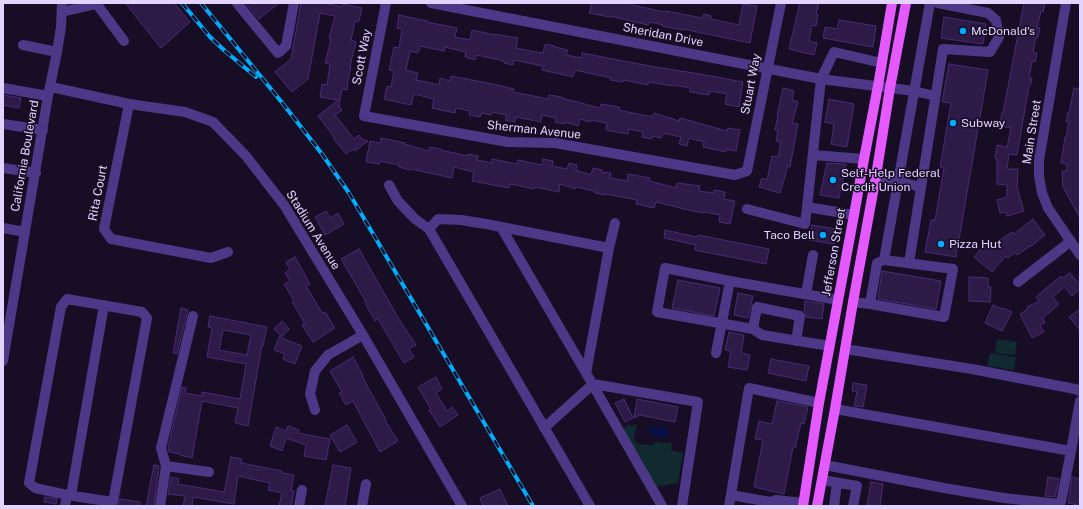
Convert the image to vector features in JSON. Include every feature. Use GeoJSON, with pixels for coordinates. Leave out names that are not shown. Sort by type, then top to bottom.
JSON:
{"type":"FeatureCollection","features":[{"type":"Feature","properties":{"kind":"main road","name":"Jefferson Street"},"geometry":{"type":"LineString","coordinates":[[803,505],[819,403],[892,3]]}},
{"type":"Feature","properties":{"kind":"main road"},"geometry":{"type":"LineString","coordinates":[[817,506],[836,409],[853,302],[906,3]]}},
{"type":"Feature","properties":{"kind":"street"},"geometry":{"type":"LineString","coordinates":[[62,7],[96,3],[124,41]]}},
{"type":"Feature","properties":{"kind":"street"},"geometry":{"type":"LineString","coordinates":[[237,3],[278,53],[286,46],[294,3]]}},
{"type":"Feature","properties":{"kind":"street","name":"Scott Way"},"geometry":{"type":"LineString","coordinates":[[364,116],[386,3]]}},
{"type":"Feature","properties":{"kind":"street","name":"Sheridan Drive"},"geometry":{"type":"LineString","coordinates":[[431,3],[821,79],[914,91],[935,96]]}},
{"type":"Feature","properties":{"kind":"street","name":"Stuart Way"},"geometry":{"type":"LineString","coordinates":[[748,170],[781,3]]}},
{"type":"Feature","properties":{"kind":"street"},"geometry":{"type":"LineString","coordinates":[[884,260],[930,3]]}},
{"type":"Feature","properties":{"kind":"street"},"geometry":{"type":"LineString","coordinates":[[909,263],[943,49],[990,52],[999,37],[996,20],[988,13],[938,3]]}},
{"type":"Feature","properties":{"kind":"street","name":"Main Street"},"geometry":{"type":"LineString","coordinates":[[1066,3],[1039,160],[1039,176],[1042,193],[1048,208],[1080,255]]}},
{"type":"Feature","properties":{"kind":"street","name":"California Boulevard"},"geometry":{"type":"LineString","coordinates":[[3,361],[57,52],[61,27],[62,7]]}},
{"type":"Feature","properties":{"kind":"street"},"geometry":{"type":"LineString","coordinates":[[23,45],[57,52]]}},
{"type":"Feature","properties":{"kind":"street"},"geometry":{"type":"LineString","coordinates":[[746,209],[805,224],[821,79],[834,52],[882,63]]}},
{"type":"Feature","properties":{"kind":"street","name":"Stadium Avenue"},"geometry":{"type":"LineString","coordinates":[[3,88],[50,92],[185,112],[213,122],[246,156],[284,205],[363,335],[462,506]]}},
{"type":"Feature","properties":{"kind":"street","name":"Rita Court"},"geometry":{"type":"LineString","coordinates":[[129,104],[104,229],[111,239],[211,258],[228,252]]}},
{"type":"Feature","properties":{"kind":"street","name":"Sherman Avenue"},"geometry":{"type":"LineString","coordinates":[[364,116],[508,142],[555,143],[736,175],[748,170]]}},
{"type":"Feature","properties":{"kind":"street"},"geometry":{"type":"LineString","coordinates":[[3,124],[43,130]]}},
{"type":"Feature","properties":{"kind":"street"},"geometry":{"type":"LineString","coordinates":[[813,155],[864,159]]}},
{"type":"Feature","properties":{"kind":"street"},"geometry":{"type":"LineString","coordinates":[[3,168],[36,173]]}},
{"type":"Feature","properties":{"kind":"street"},"geometry":{"type":"LineString","coordinates":[[876,176],[921,187]]}},
{"type":"Feature","properties":{"kind":"street"},"geometry":{"type":"LineString","coordinates":[[389,185],[398,201],[415,219],[429,229],[590,506]]}},
{"type":"Feature","properties":{"kind":"street"},"geometry":{"type":"LineString","coordinates":[[807,207],[854,214]]}},
{"type":"Feature","properties":{"kind":"street"},"geometry":{"type":"LineString","coordinates":[[429,229],[438,219],[462,220],[609,248]]}},
{"type":"Feature","properties":{"kind":"street"},"geometry":{"type":"LineString","coordinates":[[586,373],[615,223]]}},
{"type":"Feature","properties":{"kind":"street"},"geometry":{"type":"LineString","coordinates":[[501,227],[593,384],[662,506]]}},
{"type":"Feature","properties":{"kind":"street"},"geometry":{"type":"LineString","coordinates":[[3,228],[25,232]]}},
{"type":"Feature","properties":{"kind":"street"},"geometry":{"type":"LineString","coordinates":[[1018,282],[1071,241]]}},
{"type":"Feature","properties":{"kind":"street"},"geometry":{"type":"LineString","coordinates":[[806,294],[813,255]]}},
{"type":"Feature","properties":{"kind":"street"},"geometry":{"type":"LineString","coordinates":[[853,302],[944,317],[953,269],[884,260],[877,262],[870,304]]}},
{"type":"Feature","properties":{"kind":"street"},"geometry":{"type":"LineString","coordinates":[[830,346],[762,335],[753,329],[657,312],[658,305],[665,268],[838,300]]}},
{"type":"Feature","properties":{"kind":"street"},"geometry":{"type":"LineString","coordinates":[[716,353],[730,281]]}},
{"type":"Feature","properties":{"kind":"street"},"geometry":{"type":"LineString","coordinates":[[67,299],[142,312],[147,318],[113,502],[71,498],[35,488],[30,483],[61,307],[67,299]]}},
{"type":"Feature","properties":{"kind":"street"},"geometry":{"type":"LineString","coordinates":[[65,506],[71,498],[104,305]]}},
{"type":"Feature","properties":{"kind":"street"},"geometry":{"type":"LineString","coordinates":[[753,329],[757,307],[800,316],[796,341]]}},
{"type":"Feature","properties":{"kind":"street"},"geometry":{"type":"LineString","coordinates":[[160,506],[166,466],[161,448],[193,316]]}},
{"type":"Feature","properties":{"kind":"street"},"geometry":{"type":"LineString","coordinates":[[315,410],[310,394],[315,371],[328,355],[363,335]]}},
{"type":"Feature","properties":{"kind":"street"},"geometry":{"type":"LineString","coordinates":[[845,349],[972,369],[1072,388],[1080,391]]}},
{"type":"Feature","properties":{"kind":"street"},"geometry":{"type":"LineString","coordinates":[[544,428],[593,384]]}},
{"type":"Feature","properties":{"kind":"street"},"geometry":{"type":"LineString","coordinates":[[593,384],[698,402],[682,506]]}},
{"type":"Feature","properties":{"kind":"street"},"geometry":{"type":"LineString","coordinates":[[729,506],[749,388],[819,403]]}},
{"type":"Feature","properties":{"kind":"street"},"geometry":{"type":"LineString","coordinates":[[825,465],[1004,498],[1058,504],[1061,502],[1080,401]]}},
{"type":"Feature","properties":{"kind":"street"},"geometry":{"type":"LineString","coordinates":[[836,409],[1071,451]]}},
{"type":"Feature","properties":{"kind":"street"},"geometry":{"type":"LineString","coordinates":[[166,466],[209,472]]}},
{"type":"Feature","properties":{"kind":"street"},"geometry":{"type":"LineString","coordinates":[[822,480],[856,486],[853,506]]}},
{"type":"Feature","properties":{"kind":"street"},"geometry":{"type":"LineString","coordinates":[[834,506],[837,483]]}},
{"type":"Feature","properties":{"kind":"street"},"geometry":{"type":"LineString","coordinates":[[362,506],[366,484]]}},
{"type":"Feature","properties":{"kind":"street"},"geometry":{"type":"LineString","coordinates":[[299,506],[302,490]]}},
{"type":"Feature","properties":{"kind":"street"},"geometry":{"type":"LineString","coordinates":[[731,496],[773,504],[776,500],[803,505]]}},
{"type":"Feature","properties":{"kind":"green space"},"geometry":{"type":"Polygon","coordinates":[[[997,339],[1017,342],[1015,355],[995,353],[997,339]]]}},
{"type":"Feature","properties":{"kind":"green space"},"geometry":{"type":"Polygon","coordinates":[[[990,353],[1016,357],[1014,370],[987,366],[990,353]]]}},
{"type":"Feature","properties":{"kind":"green space"},"geometry":{"type":"Polygon","coordinates":[[[637,424],[634,438],[637,443],[643,445],[654,445],[655,442],[672,443],[671,450],[683,453],[678,483],[656,487],[621,429],[629,425],[631,426],[637,424]]]}},
{"type":"Feature","properties":{"kind":"shaded area"},"geometry":{"type":"Polygon","coordinates":[[[652,426],[659,428],[665,427],[669,430],[669,434],[664,438],[655,437],[648,431],[652,426]]]}},
{"type":"Feature","properties":{"kind":"building"},"geometry":{"type":"Polygon","coordinates":[[[125,3],[174,3],[190,22],[161,48],[125,3]]]}},
{"type":"Feature","properties":{"kind":"building"},"geometry":{"type":"Polygon","coordinates":[[[245,3],[279,3],[259,19],[245,3]]]}},
{"type":"Feature","properties":{"kind":"building"},"geometry":{"type":"Polygon","coordinates":[[[301,3],[325,3],[342,7],[342,4],[362,8],[359,21],[355,21],[351,40],[356,42],[350,66],[347,90],[342,89],[339,106],[342,110],[335,115],[354,139],[359,135],[362,139],[368,141],[355,151],[353,149],[346,154],[318,116],[338,100],[320,97],[322,84],[327,85],[330,64],[325,63],[331,39],[329,38],[335,16],[320,13],[308,79],[292,92],[275,72],[291,59],[301,3]]]}},
{"type":"Feature","properties":{"kind":"building"},"geometry":{"type":"Polygon","coordinates":[[[592,3],[632,3],[632,5],[665,12],[703,18],[704,14],[711,16],[711,19],[739,25],[743,4],[757,6],[750,43],[662,26],[663,25],[649,22],[648,25],[610,16],[589,13],[592,3]]]}},
{"type":"Feature","properties":{"kind":"building"},"geometry":{"type":"Polygon","coordinates":[[[800,3],[819,3],[816,14],[818,15],[816,26],[812,25],[809,41],[817,43],[814,55],[789,49],[800,3]]]}},
{"type":"Feature","properties":{"kind":"building"},"geometry":{"type":"Polygon","coordinates":[[[1024,3],[1045,4],[1043,12],[1041,11],[1037,28],[1040,28],[1038,37],[1036,37],[1033,52],[1037,53],[1035,62],[1032,61],[1029,78],[1032,78],[1029,86],[1017,155],[1009,154],[1007,169],[1018,169],[1017,187],[1024,211],[1007,216],[1006,212],[1000,213],[997,200],[1007,197],[1007,185],[997,184],[997,159],[995,158],[997,145],[1007,147],[1011,128],[999,126],[1003,113],[1024,3]]]}},
{"type":"Feature","properties":{"kind":"building"},"geometry":{"type":"Polygon","coordinates":[[[399,15],[457,28],[455,37],[470,40],[472,30],[518,38],[516,48],[535,52],[543,53],[545,44],[568,50],[566,55],[581,58],[582,53],[743,82],[739,107],[725,104],[727,94],[710,91],[709,95],[690,92],[690,88],[674,85],[648,82],[648,85],[624,80],[623,82],[610,80],[611,78],[575,70],[573,77],[542,70],[543,66],[514,60],[513,65],[504,63],[504,61],[477,55],[475,60],[465,57],[466,52],[445,47],[444,51],[420,46],[418,53],[410,51],[406,70],[418,73],[416,80],[439,85],[440,78],[450,81],[451,76],[514,89],[514,92],[548,99],[549,95],[562,97],[600,108],[601,104],[620,107],[619,110],[647,116],[653,116],[654,113],[679,121],[680,118],[727,131],[728,128],[740,130],[736,151],[726,149],[726,152],[703,147],[704,142],[689,138],[687,146],[679,144],[681,137],[663,133],[661,138],[653,136],[652,139],[642,137],[643,132],[629,129],[628,134],[606,130],[607,123],[591,120],[590,122],[580,119],[578,126],[566,122],[565,124],[555,122],[556,118],[542,115],[541,122],[516,117],[515,122],[505,120],[507,115],[492,112],[491,115],[481,113],[480,117],[469,115],[470,111],[456,108],[455,113],[432,108],[434,99],[414,94],[411,105],[384,99],[387,86],[391,87],[394,71],[389,70],[394,47],[399,48],[402,29],[397,28],[399,15]]]}},
{"type":"Feature","properties":{"kind":"building","name":"McDonald's"},"geometry":{"type":"Polygon","coordinates":[[[944,17],[986,24],[983,44],[941,38],[944,17]]]}},
{"type":"Feature","properties":{"kind":"building"},"geometry":{"type":"Polygon","coordinates":[[[839,20],[876,26],[873,47],[823,38],[825,27],[837,29],[839,20]]]}},
{"type":"Feature","properties":{"kind":"building"},"geometry":{"type":"Polygon","coordinates":[[[949,64],[988,70],[956,257],[925,252],[931,220],[935,220],[944,168],[940,167],[951,103],[942,102],[949,64]]]}},
{"type":"Feature","properties":{"kind":"building"},"geometry":{"type":"Polygon","coordinates":[[[783,88],[794,91],[792,100],[798,102],[792,123],[798,124],[790,167],[788,166],[780,193],[759,187],[762,178],[767,180],[772,156],[778,157],[781,142],[776,141],[778,131],[775,130],[783,88]]]}},
{"type":"Feature","properties":{"kind":"building"},"geometry":{"type":"Polygon","coordinates":[[[1074,88],[1080,89],[1080,218],[1063,187],[1062,171],[1066,171],[1067,164],[1061,163],[1069,122],[1066,122],[1074,88]]]}},
{"type":"Feature","properties":{"kind":"building"},"geometry":{"type":"Polygon","coordinates":[[[3,95],[21,98],[19,108],[3,105],[3,95]]]}},
{"type":"Feature","properties":{"kind":"building"},"geometry":{"type":"Polygon","coordinates":[[[829,99],[854,104],[847,147],[831,144],[834,124],[825,122],[829,99]]]}},
{"type":"Feature","properties":{"kind":"building"},"geometry":{"type":"Polygon","coordinates":[[[381,138],[405,143],[404,144],[429,151],[430,147],[468,156],[468,154],[478,156],[477,160],[492,163],[492,159],[517,164],[518,160],[542,165],[543,159],[553,161],[552,166],[567,169],[569,163],[577,165],[576,170],[591,175],[593,168],[602,170],[601,172],[611,173],[610,178],[627,181],[628,174],[650,178],[649,181],[676,188],[677,183],[700,186],[699,191],[714,193],[714,190],[725,192],[724,199],[735,201],[730,224],[719,222],[720,215],[693,211],[656,202],[654,208],[636,204],[637,200],[595,193],[595,191],[576,187],[575,189],[560,184],[559,192],[510,184],[509,188],[472,181],[474,172],[454,167],[452,178],[410,170],[399,167],[399,165],[380,161],[379,164],[366,162],[370,141],[380,143],[381,138]]]}},
{"type":"Feature","properties":{"kind":"building","name":"Self-Help Federal Credit Union"},"geometry":{"type":"Polygon","coordinates":[[[827,163],[846,164],[839,198],[820,195],[827,163]]]}},
{"type":"Feature","properties":{"kind":"building"},"geometry":{"type":"Polygon","coordinates":[[[326,211],[330,218],[338,213],[344,224],[325,235],[315,217],[326,211]]]}},
{"type":"Feature","properties":{"kind":"building"},"geometry":{"type":"Polygon","coordinates":[[[1033,219],[1045,235],[1017,255],[1015,253],[1008,258],[1006,256],[992,272],[974,257],[986,243],[990,247],[1012,232],[1014,234],[1033,219]]]}},
{"type":"Feature","properties":{"kind":"building","name":"Taco Bell"},"geometry":{"type":"Polygon","coordinates":[[[812,225],[836,229],[834,244],[809,240],[812,225]]]}},
{"type":"Feature","properties":{"kind":"building"},"geometry":{"type":"Polygon","coordinates":[[[665,230],[769,249],[766,264],[695,250],[696,245],[664,238],[665,230]]]}},
{"type":"Feature","properties":{"kind":"building"},"geometry":{"type":"Polygon","coordinates":[[[359,249],[400,321],[416,345],[409,349],[414,357],[404,363],[378,319],[375,321],[365,303],[366,302],[341,259],[359,249]]]}},
{"type":"Feature","properties":{"kind":"building"},"geometry":{"type":"Polygon","coordinates":[[[295,257],[310,284],[306,286],[322,313],[325,312],[335,328],[313,342],[302,325],[305,324],[292,302],[294,301],[284,284],[290,281],[285,273],[290,270],[286,262],[295,257]]]}},
{"type":"Feature","properties":{"kind":"building"},"geometry":{"type":"Polygon","coordinates":[[[882,271],[941,281],[936,309],[878,299],[882,271]]]}},
{"type":"Feature","properties":{"kind":"building"},"geometry":{"type":"Polygon","coordinates":[[[1070,273],[1080,285],[1080,289],[1072,296],[1064,287],[1053,297],[1059,304],[1043,318],[1045,323],[1040,325],[1044,332],[1032,338],[1020,314],[1028,309],[1027,307],[1039,301],[1036,297],[1050,285],[1061,276],[1063,278],[1070,273]]]}},
{"type":"Feature","properties":{"kind":"building"},"geometry":{"type":"Polygon","coordinates":[[[969,277],[988,278],[988,287],[991,287],[990,302],[969,301],[969,277]]]}},
{"type":"Feature","properties":{"kind":"building"},"geometry":{"type":"Polygon","coordinates":[[[678,280],[720,288],[714,316],[672,308],[678,280]]]}},
{"type":"Feature","properties":{"kind":"building"},"geometry":{"type":"Polygon","coordinates":[[[738,293],[753,296],[748,318],[734,315],[738,293]]]}},
{"type":"Feature","properties":{"kind":"building"},"geometry":{"type":"Polygon","coordinates":[[[805,301],[824,304],[822,319],[806,317],[806,313],[804,311],[805,301]]]}},
{"type":"Feature","properties":{"kind":"building"},"geometry":{"type":"Polygon","coordinates":[[[993,305],[1012,312],[1002,331],[985,323],[993,305]]]}},
{"type":"Feature","properties":{"kind":"building"},"geometry":{"type":"Polygon","coordinates":[[[181,308],[188,310],[177,354],[173,353],[181,308]]]}},
{"type":"Feature","properties":{"kind":"building"},"geometry":{"type":"Polygon","coordinates":[[[1080,309],[1080,330],[1069,317],[1080,309]]]}},
{"type":"Feature","properties":{"kind":"building"},"geometry":{"type":"Polygon","coordinates":[[[210,316],[267,327],[263,346],[262,345],[248,426],[235,423],[238,408],[202,401],[192,458],[169,452],[168,448],[182,387],[186,388],[185,393],[202,396],[202,392],[240,399],[246,364],[207,357],[212,328],[208,327],[210,316]],[[223,330],[219,350],[247,355],[251,335],[223,330]]]}},
{"type":"Feature","properties":{"kind":"building"},"geometry":{"type":"Polygon","coordinates":[[[282,321],[289,329],[282,337],[274,329],[282,321]]]}},
{"type":"Feature","properties":{"kind":"building"},"geometry":{"type":"Polygon","coordinates":[[[729,332],[744,335],[741,353],[750,355],[747,370],[728,367],[731,351],[725,350],[729,332]]]}},
{"type":"Feature","properties":{"kind":"building"},"geometry":{"type":"Polygon","coordinates":[[[279,337],[302,346],[295,364],[283,359],[285,354],[274,350],[279,337]]]}},
{"type":"Feature","properties":{"kind":"building"},"geometry":{"type":"Polygon","coordinates":[[[353,357],[385,420],[398,441],[380,452],[353,401],[346,405],[339,393],[342,392],[330,371],[353,357]]]}},
{"type":"Feature","properties":{"kind":"building"},"geometry":{"type":"Polygon","coordinates":[[[771,359],[809,366],[806,381],[768,373],[771,359]]]}},
{"type":"Feature","properties":{"kind":"building"},"geometry":{"type":"Polygon","coordinates":[[[436,377],[442,389],[436,393],[447,411],[452,407],[458,415],[440,427],[429,410],[431,409],[418,387],[436,377]]]}},
{"type":"Feature","properties":{"kind":"building"},"geometry":{"type":"Polygon","coordinates":[[[853,383],[867,385],[863,407],[854,406],[857,392],[852,391],[853,383]]]}},
{"type":"Feature","properties":{"kind":"building"},"geometry":{"type":"Polygon","coordinates":[[[624,399],[633,418],[625,422],[615,403],[624,399]]]}},
{"type":"Feature","properties":{"kind":"building"},"geometry":{"type":"Polygon","coordinates":[[[637,399],[678,407],[675,422],[640,415],[634,418],[637,399]]]}},
{"type":"Feature","properties":{"kind":"building"},"geometry":{"type":"Polygon","coordinates":[[[777,401],[808,407],[804,424],[801,423],[795,448],[793,447],[784,494],[754,487],[763,440],[755,439],[759,421],[772,424],[777,401]]]}},
{"type":"Feature","properties":{"kind":"building"},"geometry":{"type":"Polygon","coordinates":[[[347,425],[357,442],[340,452],[330,435],[347,425]]]}},
{"type":"Feature","properties":{"kind":"building"},"geometry":{"type":"Polygon","coordinates":[[[288,426],[299,430],[298,433],[330,439],[326,460],[304,456],[306,445],[286,438],[282,451],[270,446],[276,427],[286,431],[288,426]]]}},
{"type":"Feature","properties":{"kind":"building"},"geometry":{"type":"Polygon","coordinates":[[[231,457],[242,459],[241,463],[282,471],[282,473],[294,475],[291,490],[294,491],[291,506],[279,506],[282,493],[268,490],[270,483],[238,476],[234,504],[193,497],[192,506],[183,506],[185,496],[168,494],[171,477],[179,479],[178,484],[224,492],[231,457]]]}},
{"type":"Feature","properties":{"kind":"building"},"geometry":{"type":"Polygon","coordinates":[[[154,465],[159,466],[154,506],[146,506],[154,465]]]}},
{"type":"Feature","properties":{"kind":"building"},"geometry":{"type":"Polygon","coordinates":[[[333,465],[351,468],[345,506],[325,506],[333,465]]]}},
{"type":"Feature","properties":{"kind":"building"},"geometry":{"type":"Polygon","coordinates":[[[1048,477],[1059,479],[1055,497],[1045,496],[1048,477]]]}},
{"type":"Feature","properties":{"kind":"building"},"geometry":{"type":"Polygon","coordinates":[[[1072,477],[1080,479],[1080,497],[1078,505],[1068,503],[1072,477]]]}},
{"type":"Feature","properties":{"kind":"building"},"geometry":{"type":"Polygon","coordinates":[[[871,482],[883,484],[880,506],[867,506],[871,482]]]}},
{"type":"Feature","properties":{"kind":"building"},"geometry":{"type":"Polygon","coordinates":[[[500,489],[508,506],[483,506],[480,498],[500,489]]]}},
{"type":"Feature","properties":{"kind":"building"},"geometry":{"type":"Polygon","coordinates":[[[45,497],[57,499],[56,504],[44,502],[45,497]]]}},
{"type":"Feature","properties":{"kind":"building"},"geometry":{"type":"Polygon","coordinates":[[[120,499],[140,502],[140,506],[118,506],[120,499]]]}},
{"type":"Feature","properties":{"kind":"railway"},"geometry":{"type":"LineString","coordinates":[[182,3],[210,37],[256,77]]}},
{"type":"Feature","properties":{"kind":"railway"},"geometry":{"type":"LineString","coordinates":[[201,3],[284,105],[322,154],[349,193],[533,506]]}},
{"type":"Feature","properties":{"kind":"place","name":"McDonald's"},"geometry":{"type":"Point","coordinates":[963,31]}},
{"type":"Feature","properties":{"kind":"place","name":"Subway"},"geometry":{"type":"Point","coordinates":[953,123]}},
{"type":"Feature","properties":{"kind":"place","name":"Self-Help Federal Credit Union"},"geometry":{"type":"Point","coordinates":[833,180]}},
{"type":"Feature","properties":{"kind":"place","name":"Taco Bell"},"geometry":{"type":"Point","coordinates":[823,235]}},
{"type":"Feature","properties":{"kind":"place","name":"Pizza Hut"},"geometry":{"type":"Point","coordinates":[941,244]}}]}
